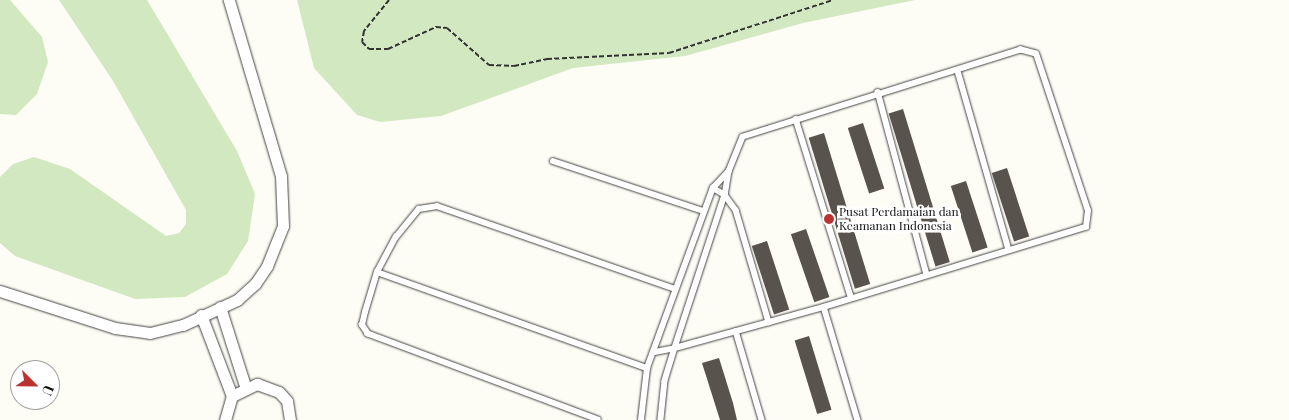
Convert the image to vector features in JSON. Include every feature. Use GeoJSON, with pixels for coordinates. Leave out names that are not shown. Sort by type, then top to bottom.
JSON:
{"type":"FeatureCollection","features":[{"type":"Feature","properties":{"kind":"street"},"geometry":{"type":"LineString","coordinates":[[0,291],[139,333],[172,329],[220,307],[249,289],[267,266],[281,232],[284,207],[281,176],[229,0]]}},
{"type":"Feature","properties":{"kind":"street"},"geometry":{"type":"LineString","coordinates":[[220,307],[245,386]]}},
{"type":"Feature","properties":{"kind":"street"},"geometry":{"type":"LineString","coordinates":[[201,315],[232,396]]}},
{"type":"Feature","properties":{"kind":"street"},"geometry":{"type":"LineString","coordinates":[[225,420],[232,396],[245,386],[263,384],[279,392],[287,401],[290,420]]}},
{"type":"Feature","properties":{"kind":"lane"},"geometry":{"type":"LineString","coordinates":[[655,352],[676,348],[824,307],[851,297],[1086,227],[1088,211],[1036,54],[1021,50],[878,92],[743,137],[729,171],[725,195],[676,348],[663,392],[661,420]]}},
{"type":"Feature","properties":{"kind":"lane"},"geometry":{"type":"LineString","coordinates":[[958,70],[1009,250]]}},
{"type":"Feature","properties":{"kind":"lane"},"geometry":{"type":"LineString","coordinates":[[878,92],[927,275]]}},
{"type":"Feature","properties":{"kind":"lane"},"geometry":{"type":"LineString","coordinates":[[796,119],[851,297]]}},
{"type":"Feature","properties":{"kind":"lane"},"geometry":{"type":"LineString","coordinates":[[553,161],[703,212]]}},
{"type":"Feature","properties":{"kind":"lane"},"geometry":{"type":"LineString","coordinates":[[641,420],[647,368],[655,352],[675,289],[703,212],[713,188],[729,171]]}},
{"type":"Feature","properties":{"kind":"lane"},"geometry":{"type":"LineString","coordinates":[[713,188],[725,195],[736,210],[769,322]]}},
{"type":"Feature","properties":{"kind":"lane"},"geometry":{"type":"LineString","coordinates":[[598,420],[368,334],[362,320],[377,272],[412,215],[427,206],[437,206],[675,289]]}},
{"type":"Feature","properties":{"kind":"lane"},"geometry":{"type":"LineString","coordinates":[[377,272],[647,368]]}},
{"type":"Feature","properties":{"kind":"lane"},"geometry":{"type":"LineString","coordinates":[[824,307],[858,420]]}},
{"type":"Feature","properties":{"kind":"lane"},"geometry":{"type":"LineString","coordinates":[[736,330],[762,420]]}},
{"type":"Feature","properties":{"kind":"path"},"geometry":{"type":"LineString","coordinates":[[389,0],[364,31],[362,42],[369,49],[388,49],[436,27],[447,28],[489,65],[514,66],[547,59],[669,52],[833,0]]}},
{"type":"Feature","properties":{"kind":"green space"},"geometry":{"type":"Polygon","coordinates":[[[0,0],[10,0],[42,37],[48,62],[37,94],[16,115],[0,114],[0,0]]]}},
{"type":"Feature","properties":{"kind":"green space"},"geometry":{"type":"Polygon","coordinates":[[[59,0],[147,0],[237,151],[255,194],[248,241],[227,274],[185,297],[135,299],[15,256],[0,243],[0,177],[13,164],[34,157],[70,169],[166,236],[179,233],[186,224],[186,210],[113,81],[59,0]]]}},
{"type":"Feature","properties":{"kind":"green space"},"geometry":{"type":"Polygon","coordinates":[[[297,0],[915,0],[803,23],[685,56],[573,68],[441,116],[380,122],[357,115],[314,68],[297,0]]]}},
{"type":"Feature","properties":{"kind":"building"},"geometry":{"type":"Polygon","coordinates":[[[903,109],[950,262],[935,266],[889,113],[903,109]]]}},
{"type":"Feature","properties":{"kind":"building"},"geometry":{"type":"Polygon","coordinates":[[[863,123],[884,189],[869,194],[848,128],[863,123]]]}},
{"type":"Feature","properties":{"kind":"building"},"geometry":{"type":"Polygon","coordinates":[[[824,133],[870,284],[855,289],[809,138],[824,133]]]}},
{"type":"Feature","properties":{"kind":"building"},"geometry":{"type":"Polygon","coordinates":[[[1007,168],[1029,236],[1014,241],[992,173],[1007,168]]]}},
{"type":"Feature","properties":{"kind":"building"},"geometry":{"type":"Polygon","coordinates":[[[966,181],[988,248],[972,253],[951,186],[966,181]]]}},
{"type":"Feature","properties":{"kind":"building"},"geometry":{"type":"Polygon","coordinates":[[[806,229],[829,297],[814,302],[791,234],[806,229]]]}},
{"type":"Feature","properties":{"kind":"building"},"geometry":{"type":"Polygon","coordinates":[[[767,241],[789,309],[774,314],[752,246],[767,241]]]}},
{"type":"Feature","properties":{"kind":"building"},"geometry":{"type":"Polygon","coordinates":[[[809,336],[832,410],[817,414],[795,340],[809,336]]]}},
{"type":"Feature","properties":{"kind":"building"},"geometry":{"type":"Polygon","coordinates":[[[719,358],[737,420],[720,420],[702,363],[719,358]]]}},
{"type":"Feature","properties":{"kind":"place","name":"Pusat Perdamaian dan Keamanan Indonesia"},"geometry":{"type":"Point","coordinates":[829,219]}}]}
